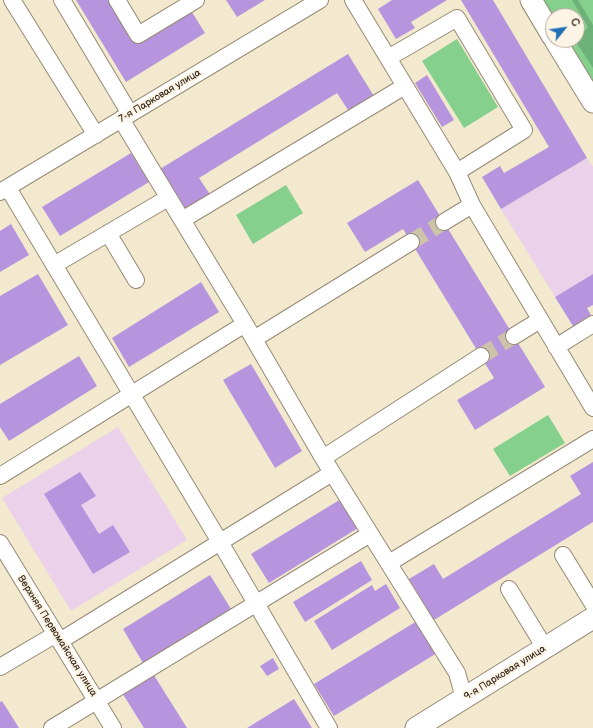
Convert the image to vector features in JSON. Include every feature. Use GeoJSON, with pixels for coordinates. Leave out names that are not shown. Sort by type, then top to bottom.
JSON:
{"type":"FeatureCollection","features":[{"type":"Feature","properties":{"kind":"main road"},"geometry":{"type":"LineString","coordinates":[[531,0],[545,24]]}},
{"type":"Feature","properties":{"kind":"main road"},"geometry":{"type":"LineString","coordinates":[[560,48],[593,102]]}},
{"type":"Feature","properties":{"kind":"main road","name":"9-я Парковая улица"},"geometry":{"type":"LineString","coordinates":[[416,728],[593,618]]}},
{"type":"Feature","properties":{"kind":"street"},"geometry":{"type":"LineString","coordinates":[[12,0],[96,135]]}},
{"type":"Feature","properties":{"kind":"street"},"geometry":{"type":"LineString","coordinates":[[62,0],[126,116],[168,198],[254,339],[332,473],[457,673],[464,698]]}},
{"type":"Feature","properties":{"kind":"street"},"geometry":{"type":"LineString","coordinates":[[117,0],[138,35],[196,0]]}},
{"type":"Feature","properties":{"kind":"street","name":"7-я Парковая улица"},"geometry":{"type":"LineString","coordinates":[[4,190],[320,0]]}},
{"type":"Feature","properties":{"kind":"street"},"geometry":{"type":"LineString","coordinates":[[354,0],[457,172],[472,205],[593,408]]}},
{"type":"Feature","properties":{"kind":"street"},"geometry":{"type":"LineString","coordinates":[[388,58],[456,18],[524,130],[457,172]]}},
{"type":"Feature","properties":{"kind":"street"},"geometry":{"type":"LineString","coordinates":[[182,220],[405,86]]}},
{"type":"Feature","properties":{"kind":"street"},"geometry":{"type":"LineString","coordinates":[[4,190],[54,265],[220,542],[329,728]]}},
{"type":"Feature","properties":{"kind":"street"},"geometry":{"type":"LineString","coordinates":[[54,265],[168,198]]}},
{"type":"Feature","properties":{"kind":"street"},"geometry":{"type":"LineString","coordinates":[[444,222],[472,205]]}},
{"type":"Feature","properties":{"kind":"street"},"geometry":{"type":"LineString","coordinates":[[108,233],[136,280]]}},
{"type":"Feature","properties":{"kind":"street"},"geometry":{"type":"LineString","coordinates":[[254,339],[411,242]]}},
{"type":"Feature","properties":{"kind":"street"},"geometry":{"type":"LineString","coordinates":[[514,336],[540,320]]}},
{"type":"Feature","properties":{"kind":"street"},"geometry":{"type":"LineString","coordinates":[[0,476],[245,324]]}},
{"type":"Feature","properties":{"kind":"street"},"geometry":{"type":"LineString","coordinates":[[556,347],[593,324]]}},
{"type":"Feature","properties":{"kind":"street"},"geometry":{"type":"LineString","coordinates":[[323,458],[481,356]]}},
{"type":"Feature","properties":{"kind":"street"},"geometry":{"type":"LineString","coordinates":[[389,564],[593,439]]}},
{"type":"Feature","properties":{"kind":"street"},"geometry":{"type":"LineString","coordinates":[[0,667],[58,637],[220,542],[332,473]]}},
{"type":"Feature","properties":{"kind":"street"},"geometry":{"type":"LineString","coordinates":[[52,728],[370,534]]}},
{"type":"Feature","properties":{"kind":"street","name":"Верхняя Первомайская улица"},"geometry":{"type":"LineString","coordinates":[[0,543],[5,561],[58,637],[113,728]]}},
{"type":"Feature","properties":{"kind":"street"},"geometry":{"type":"LineString","coordinates":[[563,555],[593,604]]}},
{"type":"Feature","properties":{"kind":"street"},"geometry":{"type":"LineString","coordinates":[[509,589],[545,648]]}},
{"type":"Feature","properties":{"kind":"shaded area"},"geometry":{"type":"Polygon","coordinates":[[[587,158],[593,167],[593,274],[555,297],[501,209],[587,158]]]}},
{"type":"Feature","properties":{"kind":"shaded area"},"geometry":{"type":"Polygon","coordinates":[[[118,427],[187,540],[71,611],[2,498],[118,427]]]}},
{"type":"Feature","properties":{"kind":"green space"},"geometry":{"type":"Polygon","coordinates":[[[543,0],[593,0],[593,83],[572,48],[585,48],[585,8],[548,8],[543,0]]]}},
{"type":"Feature","properties":{"kind":"green space"},"geometry":{"type":"Polygon","coordinates":[[[572,0],[578,0],[583,8],[577,8],[572,0]]]}},
{"type":"Feature","properties":{"kind":"green space"},"geometry":{"type":"Polygon","coordinates":[[[585,12],[593,25],[593,68],[580,48],[585,48],[585,31],[588,27],[585,22],[585,12]]]}},
{"type":"Feature","properties":{"kind":"green space"},"geometry":{"type":"Polygon","coordinates":[[[457,39],[498,107],[464,128],[422,61],[457,39]]]}},
{"type":"Feature","properties":{"kind":"green space"},"geometry":{"type":"Polygon","coordinates":[[[286,185],[303,213],[253,244],[236,215],[286,185]]]}},
{"type":"Feature","properties":{"kind":"green space"},"geometry":{"type":"Polygon","coordinates":[[[548,415],[565,443],[510,476],[493,449],[548,415]]]}},
{"type":"Feature","properties":{"kind":"building"},"geometry":{"type":"Polygon","coordinates":[[[76,0],[111,0],[136,42],[190,9],[205,33],[126,82],[76,0]]]}},
{"type":"Feature","properties":{"kind":"building"},"geometry":{"type":"Polygon","coordinates":[[[226,0],[265,0],[237,17],[226,0]]]}},
{"type":"Feature","properties":{"kind":"building"},"geometry":{"type":"Polygon","coordinates":[[[392,0],[447,0],[411,22],[415,28],[396,39],[378,9],[392,0]]]}},
{"type":"Feature","properties":{"kind":"building"},"geometry":{"type":"Polygon","coordinates":[[[461,0],[493,0],[587,158],[501,209],[482,177],[500,166],[504,173],[549,147],[461,0]]]}},
{"type":"Feature","properties":{"kind":"building"},"geometry":{"type":"Polygon","coordinates":[[[348,54],[375,98],[350,113],[337,93],[199,178],[211,196],[186,211],[160,169],[348,54]]]}},
{"type":"Feature","properties":{"kind":"building"},"geometry":{"type":"Polygon","coordinates":[[[427,75],[454,120],[442,127],[415,83],[427,75]]]}},
{"type":"Feature","properties":{"kind":"building"},"geometry":{"type":"Polygon","coordinates":[[[131,153],[149,182],[60,236],[42,207],[131,153]]]}},
{"type":"Feature","properties":{"kind":"building"},"geometry":{"type":"Polygon","coordinates":[[[418,180],[545,387],[475,430],[457,400],[494,378],[403,229],[365,252],[347,223],[418,180]]]}},
{"type":"Feature","properties":{"kind":"building"},"geometry":{"type":"Polygon","coordinates":[[[11,224],[29,255],[0,272],[0,231],[11,224]]]}},
{"type":"Feature","properties":{"kind":"building"},"geometry":{"type":"Polygon","coordinates":[[[38,274],[68,325],[0,365],[0,296],[38,274]]]}},
{"type":"Feature","properties":{"kind":"building"},"geometry":{"type":"Polygon","coordinates":[[[593,274],[593,305],[587,308],[591,315],[573,326],[555,297],[593,274]]]}},
{"type":"Feature","properties":{"kind":"building"},"geometry":{"type":"Polygon","coordinates":[[[201,282],[219,312],[129,367],[112,338],[201,282]]]}},
{"type":"Feature","properties":{"kind":"building"},"geometry":{"type":"Polygon","coordinates":[[[79,356],[97,386],[9,441],[0,427],[0,404],[79,356]]]}},
{"type":"Feature","properties":{"kind":"building"},"geometry":{"type":"Polygon","coordinates":[[[251,364],[302,451],[275,468],[223,380],[251,364]]]}},
{"type":"Feature","properties":{"kind":"building"},"geometry":{"type":"Polygon","coordinates":[[[593,462],[593,522],[434,620],[409,579],[434,564],[443,579],[581,494],[570,476],[593,462]]]}},
{"type":"Feature","properties":{"kind":"building"},"geometry":{"type":"Polygon","coordinates":[[[80,472],[96,496],[81,505],[99,534],[113,525],[130,552],[93,574],[44,494],[80,472]]]}},
{"type":"Feature","properties":{"kind":"building"},"geometry":{"type":"Polygon","coordinates":[[[341,499],[358,528],[269,583],[251,554],[341,499]]]}},
{"type":"Feature","properties":{"kind":"building"},"geometry":{"type":"Polygon","coordinates":[[[361,561],[372,580],[305,622],[293,602],[361,561]]]}},
{"type":"Feature","properties":{"kind":"building"},"geometry":{"type":"Polygon","coordinates":[[[210,575],[231,609],[143,663],[123,629],[210,575]]]}},
{"type":"Feature","properties":{"kind":"building"},"geometry":{"type":"Polygon","coordinates":[[[386,584],[400,608],[332,650],[314,621],[372,585],[375,591],[386,584]]]}},
{"type":"Feature","properties":{"kind":"building"},"geometry":{"type":"Polygon","coordinates":[[[417,621],[437,653],[334,716],[314,684],[417,621]]]}},
{"type":"Feature","properties":{"kind":"building"},"geometry":{"type":"Polygon","coordinates":[[[273,658],[279,669],[267,676],[260,666],[273,658]]]}},
{"type":"Feature","properties":{"kind":"building"},"geometry":{"type":"Polygon","coordinates":[[[152,672],[187,728],[144,728],[121,691],[152,672]]]}},
{"type":"Feature","properties":{"kind":"building"},"geometry":{"type":"Polygon","coordinates":[[[294,699],[312,728],[247,728],[294,699]]]}},
{"type":"Feature","properties":{"kind":"building"},"geometry":{"type":"Polygon","coordinates":[[[2,701],[19,728],[0,728],[0,702],[2,701]]]}},
{"type":"Feature","properties":{"kind":"tunnel"},"geometry":{"type":"LineString","coordinates":[[411,242],[444,222]]}},
{"type":"Feature","properties":{"kind":"tunnel"},"geometry":{"type":"LineString","coordinates":[[481,356],[514,336]]}}]}
